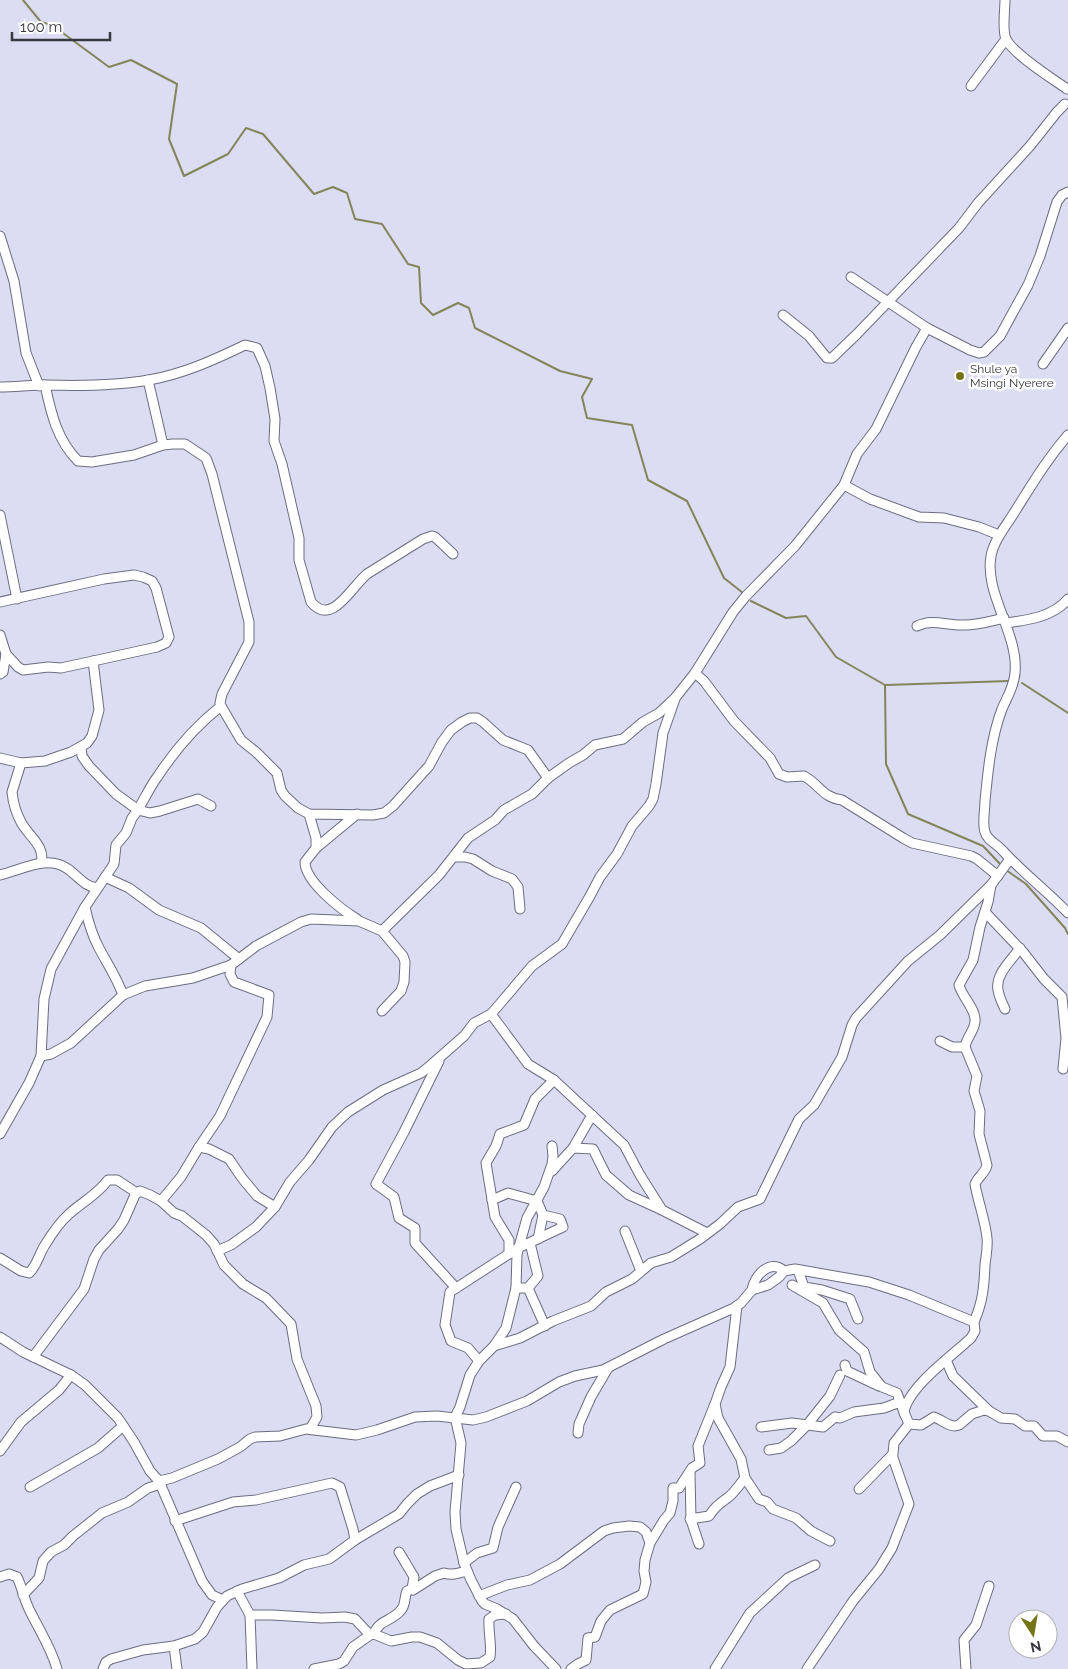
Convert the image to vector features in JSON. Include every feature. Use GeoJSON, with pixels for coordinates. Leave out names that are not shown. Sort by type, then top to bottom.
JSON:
{"type":"FeatureCollection","features":[{"type":"Feature","properties":{"kind":"street"},"geometry":{"type":"LineString","coordinates":[[971,86],[1006,40],[1005,0]]}},
{"type":"Feature","properties":{"kind":"street"},"geometry":{"type":"LineString","coordinates":[[783,315],[809,336],[826,357],[830,359],[834,357],[959,228],[978,203],[1030,146],[1057,112],[1067,105],[1064,100],[1068,88],[1035,68],[1006,40]]}},
{"type":"Feature","properties":{"kind":"street"},"geometry":{"type":"LineString","coordinates":[[851,277],[928,328],[970,350],[979,353],[984,352],[1000,336],[1028,285],[1040,256],[1057,202],[1062,195],[1068,192]]}},
{"type":"Feature","properties":{"kind":"street"},"geometry":{"type":"LineString","coordinates":[[0,236],[14,281],[26,353],[42,385],[57,430],[68,449],[78,461],[92,462],[134,455],[163,445],[185,444],[206,458],[212,474],[232,561],[249,622],[249,642],[222,694],[220,703],[241,740],[277,773],[285,796],[298,808],[309,814],[378,815],[384,813],[393,806],[429,766],[451,730],[470,718],[477,718],[503,740],[528,750],[548,778]]}},
{"type":"Feature","properties":{"kind":"street"},"geometry":{"type":"LineString","coordinates":[[382,932],[440,875],[468,838],[496,820],[501,812],[532,794],[548,778],[595,745],[623,739],[675,698],[746,596],[795,546],[844,485],[858,454],[876,429],[916,347],[928,328]]}},
{"type":"Feature","properties":{"kind":"street"},"geometry":{"type":"LineString","coordinates":[[1043,364],[1068,328]]}},
{"type":"Feature","properties":{"kind":"street"},"geometry":{"type":"LineString","coordinates":[[0,387],[71,386],[148,380],[200,366],[245,346],[252,346],[257,348],[265,366],[275,419],[274,440],[282,464],[299,538],[299,560],[311,602],[315,607],[330,611],[367,574],[423,539],[435,537],[453,554]]}},
{"type":"Feature","properties":{"kind":"street"},"geometry":{"type":"LineString","coordinates":[[148,380],[163,445]]}},
{"type":"Feature","properties":{"kind":"street"},"geometry":{"type":"LineString","coordinates":[[1068,435],[1053,452],[999,535],[991,555],[990,575],[1005,621],[1015,671],[1014,682],[1002,708],[990,755],[984,824],[987,836],[1046,890],[1068,913]]}},
{"type":"Feature","properties":{"kind":"street"},"geometry":{"type":"LineString","coordinates":[[844,485],[870,499],[920,517],[944,518],[999,535]]}},
{"type":"Feature","properties":{"kind":"street"},"geometry":{"type":"LineString","coordinates":[[0,515],[17,599]]}},
{"type":"Feature","properties":{"kind":"street"},"geometry":{"type":"LineString","coordinates":[[0,602],[80,584],[124,576],[143,576],[152,581],[156,588],[169,637],[166,643],[158,647],[61,668],[48,667],[24,670],[18,667],[6,654],[0,635]]}},
{"type":"Feature","properties":{"kind":"street"},"geometry":{"type":"LineString","coordinates":[[917,626],[926,622],[961,625],[1040,616],[1054,612],[1068,599]]}},
{"type":"Feature","properties":{"kind":"street"},"geometry":{"type":"LineString","coordinates":[[0,674],[3,672],[6,654]]}},
{"type":"Feature","properties":{"kind":"street"},"geometry":{"type":"LineString","coordinates":[[0,758],[21,763],[46,761],[58,758],[81,747],[92,736],[99,710],[93,661]]}},
{"type":"Feature","properties":{"kind":"street"},"geometry":{"type":"LineString","coordinates":[[694,673],[704,681],[734,721],[770,758],[782,776],[787,778],[804,776],[828,796],[842,800],[912,843],[971,856],[998,876]]}},
{"type":"Feature","properties":{"kind":"street"},"geometry":{"type":"LineString","coordinates":[[217,1251],[231,1245],[256,1227],[275,1207],[290,1182],[309,1160],[332,1127],[348,1112],[383,1090],[421,1073],[464,1036],[474,1023],[490,1014],[507,997],[532,966],[562,944],[600,877],[617,854],[632,826],[649,806],[656,784],[663,734],[675,698]]}},
{"type":"Feature","properties":{"kind":"street"},"geometry":{"type":"LineString","coordinates":[[0,1134],[29,1083],[41,1056],[47,982],[51,968],[85,907],[114,864],[116,844],[126,833],[132,818],[158,776],[171,757],[209,715],[221,706]]}},
{"type":"Feature","properties":{"kind":"street"},"geometry":{"type":"LineString","coordinates":[[81,747],[82,756],[89,766],[116,794],[137,810],[150,813],[198,799],[211,806]]}},
{"type":"Feature","properties":{"kind":"street"},"geometry":{"type":"LineString","coordinates":[[21,763],[12,797],[22,824],[41,849],[42,863]]}},
{"type":"Feature","properties":{"kind":"street"},"geometry":{"type":"LineString","coordinates":[[309,814],[316,838],[316,848]]}},
{"type":"Feature","properties":{"kind":"street"},"geometry":{"type":"LineString","coordinates":[[357,814],[316,848],[306,862],[308,872],[334,904],[382,932],[403,956],[406,962],[401,991],[382,1011]]}},
{"type":"Feature","properties":{"kind":"street"},"geometry":{"type":"LineString","coordinates":[[454,857],[473,859],[492,871],[512,880],[518,887],[520,909]]}},
{"type":"Feature","properties":{"kind":"street"},"geometry":{"type":"LineString","coordinates":[[494,1346],[520,1338],[591,1306],[606,1292],[632,1279],[651,1263],[671,1257],[707,1233],[738,1207],[758,1200],[799,1119],[814,1104],[842,1057],[856,1018],[908,961],[940,935],[991,885],[1010,859]]}},
{"type":"Feature","properties":{"kind":"street"},"geometry":{"type":"LineString","coordinates":[[0,876],[42,863],[57,864],[67,869],[87,886],[97,888]]}},
{"type":"Feature","properties":{"kind":"street"},"geometry":{"type":"LineString","coordinates":[[105,878],[129,888],[158,910],[201,928],[239,959]]}},
{"type":"Feature","properties":{"kind":"street"},"geometry":{"type":"LineString","coordinates":[[806,1669],[853,1600],[880,1569],[892,1548],[909,1504],[892,1456],[894,1443],[907,1420],[905,1408],[924,1381],[971,1338],[975,1331],[974,1322],[983,1299],[986,1280],[985,1261],[988,1255],[987,1236],[975,1184],[979,1176],[986,1170],[987,1165],[979,1134],[980,1111],[974,1091],[977,1076],[965,1047],[968,1036],[974,1026],[975,1015],[959,985],[972,960],[991,885]]}},
{"type":"Feature","properties":{"kind":"street"},"geometry":{"type":"LineString","coordinates":[[85,907],[90,928],[124,994]]}},
{"type":"Feature","properties":{"kind":"street"},"geometry":{"type":"LineString","coordinates":[[985,912],[1020,948],[1044,979],[1062,997],[1066,1038],[1063,1070]]}},
{"type":"Feature","properties":{"kind":"street"},"geometry":{"type":"LineString","coordinates":[[41,1056],[51,1054],[71,1043],[124,994],[145,986],[193,978],[230,965],[250,950],[301,922],[311,919],[359,920]]}},
{"type":"Feature","properties":{"kind":"street"},"geometry":{"type":"LineString","coordinates":[[1004,1009],[998,992],[998,981],[1020,948]]}},
{"type":"Feature","properties":{"kind":"street"},"geometry":{"type":"LineString","coordinates":[[161,1202],[181,1177],[220,1116],[267,1017],[268,995],[234,982],[230,974],[230,965]]}},
{"type":"Feature","properties":{"kind":"street"},"geometry":{"type":"LineString","coordinates":[[490,1014],[528,1064],[554,1080],[624,1145],[662,1210]]}},
{"type":"Feature","properties":{"kind":"street"},"geometry":{"type":"LineString","coordinates":[[940,1041],[952,1048],[965,1047]]}},
{"type":"Feature","properties":{"kind":"street"},"geometry":{"type":"LineString","coordinates":[[442,1055],[376,1184],[394,1197],[399,1218],[414,1228],[414,1243],[456,1288]]}},
{"type":"Feature","properties":{"kind":"street"},"geometry":{"type":"LineString","coordinates":[[509,1254],[509,1240],[495,1217],[486,1163],[496,1146],[500,1134],[524,1125],[535,1099],[554,1080]]}},
{"type":"Feature","properties":{"kind":"street"},"geometry":{"type":"LineString","coordinates":[[549,1174],[573,1148],[592,1115]]}},
{"type":"Feature","properties":{"kind":"street"},"geometry":{"type":"LineString","coordinates":[[552,1146],[553,1156],[549,1174],[527,1218],[518,1248],[516,1288],[506,1328],[494,1346],[478,1361],[468,1379],[456,1417],[461,1443],[455,1512],[456,1529],[465,1567],[479,1596],[485,1604],[506,1614],[518,1625],[534,1646],[556,1669]]}},
{"type":"Feature","properties":{"kind":"street"},"geometry":{"type":"LineString","coordinates":[[199,1147],[209,1149],[229,1159],[257,1196],[275,1207]]}},
{"type":"Feature","properties":{"kind":"street"},"geometry":{"type":"LineString","coordinates":[[573,1148],[593,1149],[606,1175],[628,1195],[707,1233]]}},
{"type":"Feature","properties":{"kind":"street"},"geometry":{"type":"LineString","coordinates":[[0,1258],[21,1271],[29,1272],[60,1224],[68,1215],[96,1194],[108,1180],[117,1180],[137,1192],[140,1191],[150,1195],[206,1235],[214,1244],[224,1264],[237,1278],[248,1288],[266,1298],[291,1324],[297,1360],[316,1406],[317,1417],[310,1429]]}},
{"type":"Feature","properties":{"kind":"street"},"geometry":{"type":"LineString","coordinates":[[33,1357],[84,1289],[94,1259],[124,1220],[137,1192]]}},
{"type":"Feature","properties":{"kind":"street"},"geometry":{"type":"LineString","coordinates":[[492,1200],[508,1193],[537,1201]]}},
{"type":"Feature","properties":{"kind":"street"},"geometry":{"type":"LineString","coordinates":[[528,1288],[538,1276],[534,1241],[543,1216],[537,1201]]}},
{"type":"Feature","properties":{"kind":"street"},"geometry":{"type":"LineString","coordinates":[[478,1361],[468,1348],[451,1341],[445,1324],[450,1292],[518,1248],[563,1227],[560,1219],[543,1216]]}},
{"type":"Feature","properties":{"kind":"street"},"geometry":{"type":"LineString","coordinates":[[625,1231],[641,1271]]}},
{"type":"Feature","properties":{"kind":"street"},"geometry":{"type":"LineString","coordinates":[[23,1595],[39,1578],[43,1561],[51,1552],[64,1545],[102,1513],[128,1502],[160,1482],[218,1459],[250,1439],[280,1436],[306,1429],[356,1435],[415,1417],[437,1416],[473,1420],[486,1417],[527,1401],[559,1382],[608,1368],[664,1339],[737,1306],[752,1290],[755,1278],[766,1268],[778,1267],[784,1271],[798,1270],[869,1282],[909,1295],[974,1322]]}},
{"type":"Feature","properties":{"kind":"street"},"geometry":{"type":"LineString","coordinates":[[798,1270],[804,1287],[822,1290],[850,1299],[858,1319]]}},
{"type":"Feature","properties":{"kind":"street"},"geometry":{"type":"LineString","coordinates":[[752,1290],[768,1285],[784,1271]]}},
{"type":"Feature","properties":{"kind":"street"},"geometry":{"type":"LineString","coordinates":[[792,1285],[823,1303],[839,1330],[864,1352],[870,1372],[882,1387]]}},
{"type":"Feature","properties":{"kind":"street"},"geometry":{"type":"LineString","coordinates":[[516,1288],[528,1288]]}},
{"type":"Feature","properties":{"kind":"street"},"geometry":{"type":"LineString","coordinates":[[528,1288],[545,1326]]}},
{"type":"Feature","properties":{"kind":"street"},"geometry":{"type":"LineString","coordinates":[[571,1669],[587,1659],[587,1639],[595,1637],[601,1621],[610,1610],[643,1594],[646,1582],[645,1560],[650,1543],[670,1513],[673,1501],[673,1488],[679,1488],[690,1472],[700,1463],[698,1446],[730,1367],[737,1306]]}},
{"type":"Feature","properties":{"kind":"street"},"geometry":{"type":"LineString","coordinates":[[0,1337],[33,1357],[71,1375],[100,1398],[118,1418],[150,1471],[160,1482],[175,1521],[206,1588],[212,1595],[223,1600]]}},
{"type":"Feature","properties":{"kind":"street"},"geometry":{"type":"LineString","coordinates":[[946,1360],[954,1376],[989,1410],[1001,1418],[1015,1419],[1023,1425],[1035,1427],[1043,1436],[1056,1436],[1068,1442]]}},
{"type":"Feature","properties":{"kind":"street"},"geometry":{"type":"LineString","coordinates":[[845,1365],[847,1371],[897,1393],[907,1420],[921,1425],[934,1417],[956,1426],[975,1412],[989,1410]]}},
{"type":"Feature","properties":{"kind":"street"},"geometry":{"type":"LineString","coordinates":[[578,1433],[579,1424],[591,1397],[608,1368]]}},
{"type":"Feature","properties":{"kind":"street"},"geometry":{"type":"LineString","coordinates":[[0,1450],[21,1422],[59,1390],[71,1375]]}},
{"type":"Feature","properties":{"kind":"street"},"geometry":{"type":"LineString","coordinates":[[770,1450],[781,1448],[807,1425],[830,1396],[840,1375]]}},
{"type":"Feature","properties":{"kind":"street"},"geometry":{"type":"LineString","coordinates":[[761,1427],[792,1423],[823,1427],[835,1418],[840,1418],[854,1412],[884,1408],[900,1402]]}},
{"type":"Feature","properties":{"kind":"street"},"geometry":{"type":"LineString","coordinates":[[715,1404],[718,1418],[741,1459],[745,1478],[759,1499],[767,1502],[773,1509],[796,1518],[811,1531],[830,1541]]}},
{"type":"Feature","properties":{"kind":"street"},"geometry":{"type":"LineString","coordinates":[[30,1487],[98,1448],[123,1426]]}},
{"type":"Feature","properties":{"kind":"street"},"geometry":{"type":"LineString","coordinates":[[859,1489],[892,1456]]}},
{"type":"Feature","properties":{"kind":"street"},"geometry":{"type":"LineString","coordinates":[[690,1472],[690,1519],[699,1544]]}},
{"type":"Feature","properties":{"kind":"street"},"geometry":{"type":"LineString","coordinates":[[102,1669],[106,1662],[111,1659],[143,1650],[174,1646],[195,1639],[203,1632],[223,1600],[237,1591],[279,1578],[304,1565],[329,1559],[354,1540],[399,1514],[417,1494],[430,1486],[459,1475]]}},
{"type":"Feature","properties":{"kind":"street"},"geometry":{"type":"LineString","coordinates":[[690,1519],[709,1516],[715,1506],[727,1499],[745,1478]]}},
{"type":"Feature","properties":{"kind":"street"},"geometry":{"type":"LineString","coordinates":[[175,1521],[233,1502],[256,1500],[332,1483],[340,1486],[353,1529],[354,1540]]}},
{"type":"Feature","properties":{"kind":"street"},"geometry":{"type":"LineString","coordinates":[[314,1669],[339,1664],[344,1661],[353,1647],[372,1635],[380,1625],[401,1611],[407,1591],[413,1590],[435,1576],[444,1573],[457,1575],[476,1553],[493,1548],[498,1528],[516,1486]]}},
{"type":"Feature","properties":{"kind":"street"},"geometry":{"type":"LineString","coordinates":[[479,1596],[530,1580],[560,1564],[604,1531],[613,1528],[640,1527],[646,1532],[650,1543]]}},
{"type":"Feature","properties":{"kind":"street"},"geometry":{"type":"LineString","coordinates":[[399,1552],[414,1577],[412,1589]]}},
{"type":"Feature","properties":{"kind":"street"},"geometry":{"type":"LineString","coordinates":[[714,1669],[750,1613],[788,1578],[815,1565]]}},
{"type":"Feature","properties":{"kind":"street"},"geometry":{"type":"LineString","coordinates":[[0,1577],[9,1574],[17,1577],[34,1620],[50,1648],[58,1669]]}},
{"type":"Feature","properties":{"kind":"street"},"geometry":{"type":"LineString","coordinates":[[966,1669],[964,1640],[976,1625],[989,1586]]}},
{"type":"Feature","properties":{"kind":"street"},"geometry":{"type":"LineString","coordinates":[[237,1591],[250,1615],[252,1669]]}},
{"type":"Feature","properties":{"kind":"street"},"geometry":{"type":"LineString","coordinates":[[250,1615],[345,1617],[355,1619],[372,1635],[391,1641],[420,1637],[437,1644],[466,1664],[481,1663],[490,1657],[489,1619],[494,1615],[506,1614]]}},
{"type":"Feature","properties":{"kind":"street"},"geometry":{"type":"LineString","coordinates":[[174,1646],[177,1669]]}},
{"type":"Feature","properties":{"kind":"waterway"},"geometry":{"type":"LineString","coordinates":[[23,0],[41,22],[52,25],[109,67],[131,60],[177,84],[169,139],[184,176],[228,154],[246,128],[263,134],[314,194],[333,187],[347,193],[355,219],[382,224],[408,264],[419,267],[421,303],[433,315],[458,303],[469,308],[475,328],[560,371],[592,379],[582,397],[587,418],[632,425],[648,480],[687,501],[724,578],[743,593]]}},
{"type":"Feature","properties":{"kind":"waterway"},"geometry":{"type":"LineString","coordinates":[[751,601],[786,618],[806,616],[836,657],[885,685],[886,764],[908,814],[983,846],[1001,865]]}},
{"type":"Feature","properties":{"kind":"waterway"},"geometry":{"type":"LineString","coordinates":[[886,685],[1009,681]]}},
{"type":"Feature","properties":{"kind":"waterway"},"geometry":{"type":"LineString","coordinates":[[1022,683],[1068,713]]}},
{"type":"Feature","properties":{"kind":"waterway"},"geometry":{"type":"LineString","coordinates":[[1006,870],[1026,884],[1065,928],[1068,934]]}},
{"type":"Feature","properties":{"kind":"place","name":"Shule ya Msingi Nyerere"},"geometry":{"type":"Point","coordinates":[960,376]}}]}
